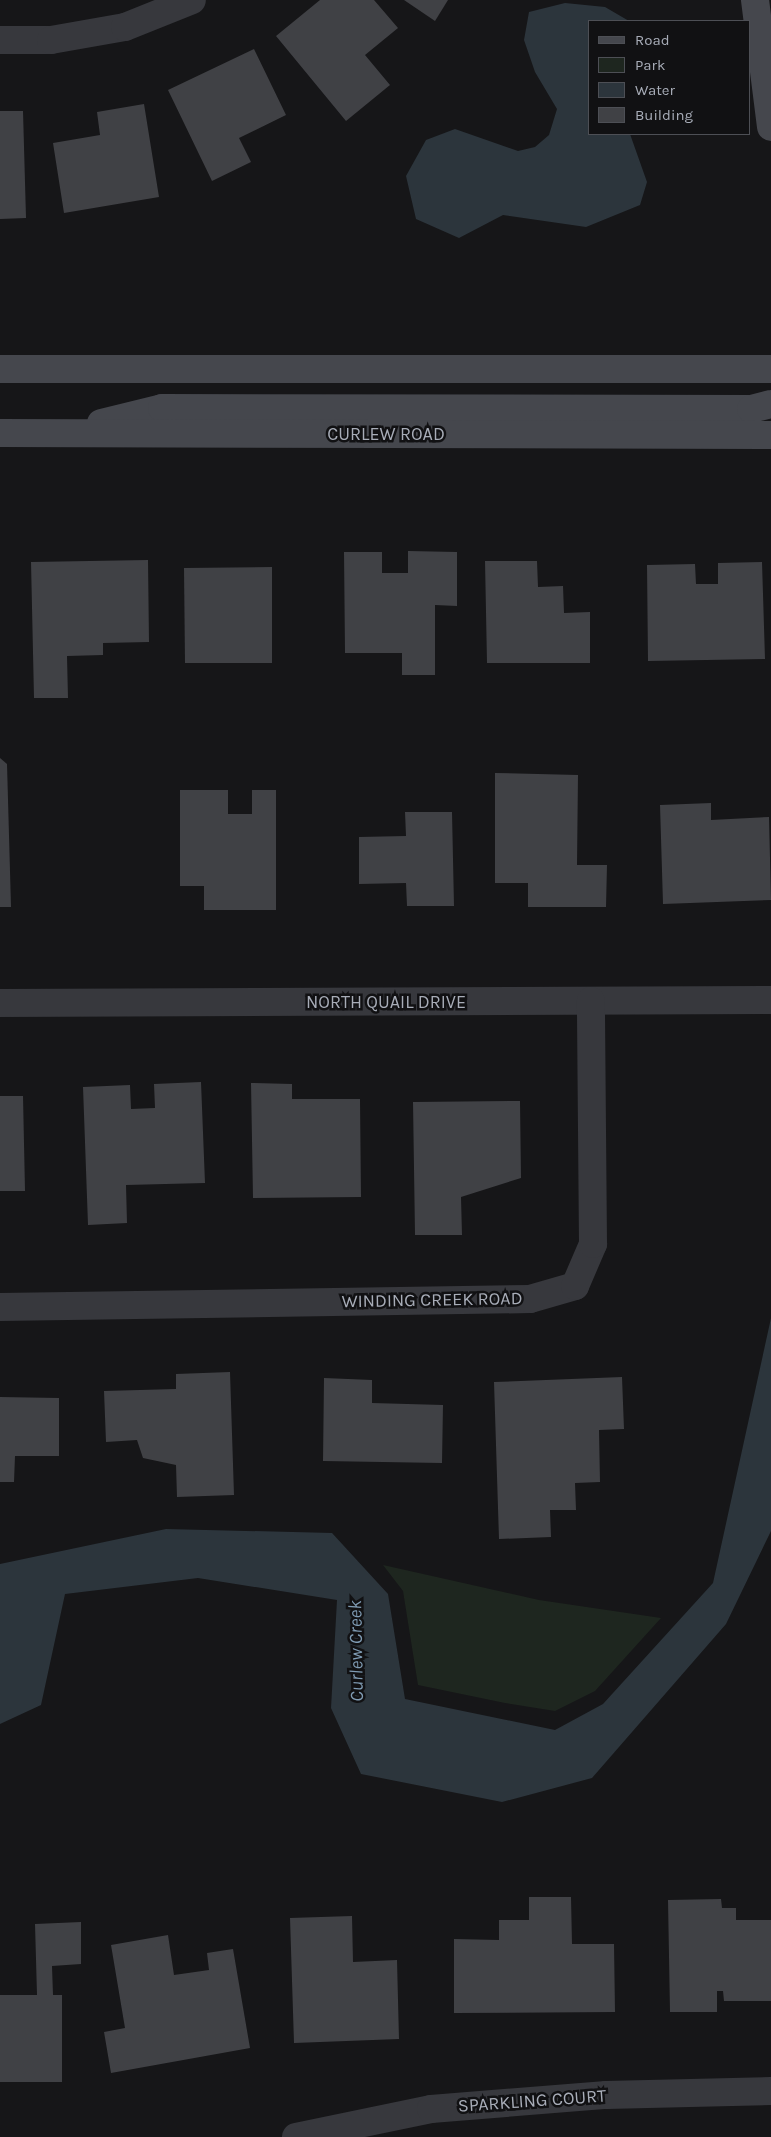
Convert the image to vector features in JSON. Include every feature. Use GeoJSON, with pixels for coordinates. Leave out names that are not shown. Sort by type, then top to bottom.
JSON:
{"type":"FeatureCollection","features":[{"type":"Feature","properties":{"kind":"main road"},"geometry":{"type":"LineString","coordinates":[[755,0],[771,127]]}},
{"type":"Feature","properties":{"kind":"main road"},"geometry":{"type":"LineString","coordinates":[[0,369],[766,372]]}},
{"type":"Feature","properties":{"kind":"main road"},"geometry":{"type":"LineString","coordinates":[[58,433],[162,408],[751,409],[771,404]]}},
{"type":"Feature","properties":{"kind":"main road","name":"CURLEW ROAD"},"geometry":{"type":"LineString","coordinates":[[0,433],[771,435]]}},
{"type":"Feature","properties":{"kind":"street"},"geometry":{"type":"LineString","coordinates":[[0,40],[51,40],[125,27],[192,0]]}},
{"type":"Feature","properties":{"kind":"street","name":"NORTH QUAIL DRIVE"},"geometry":{"type":"LineString","coordinates":[[0,1003],[771,1000]]}},
{"type":"Feature","properties":{"kind":"street","name":"WINDING CREEK ROAD"},"geometry":{"type":"LineString","coordinates":[[0,1307],[530,1299],[575,1286],[593,1244],[591,1001]]}},
{"type":"Feature","properties":{"kind":"street","name":"SPARKLING COURT"},"geometry":{"type":"LineString","coordinates":[[296,2137],[431,2109],[606,2095],[771,2091]]}},
{"type":"Feature","properties":{"kind":"green space"},"geometry":{"type":"Polygon","coordinates":[[[383,1565],[539,1600],[661,1618],[595,1691],[555,1711],[505,1703],[418,1685],[403,1591],[383,1565]]]}},
{"type":"Feature","properties":{"kind":"water"},"geometry":{"type":"Polygon","coordinates":[[[565,3],[605,7],[627,20],[588,20],[588,135],[630,135],[647,182],[640,205],[586,227],[503,215],[459,238],[416,219],[406,176],[426,140],[455,129],[518,151],[535,147],[549,135],[557,109],[535,72],[524,40],[529,12],[565,3]]]}},
{"type":"Feature","properties":{"kind":"water","name":"Curlew Creek"},"geometry":{"type":"Polygon","coordinates":[[[771,1318],[771,1531],[726,1624],[592,1778],[502,1802],[361,1774],[331,1708],[337,1600],[198,1578],[65,1594],[41,1705],[0,1724],[0,1564],[166,1529],[332,1533],[388,1594],[405,1699],[555,1730],[603,1704],[713,1583],[771,1318]]]}},
{"type":"Feature","properties":{"kind":"building"},"geometry":{"type":"Polygon","coordinates":[[[320,0],[374,0],[398,28],[365,55],[390,85],[346,121],[276,36],[320,0]]]}},
{"type":"Feature","properties":{"kind":"building"},"geometry":{"type":"Polygon","coordinates":[[[404,0],[448,0],[435,21],[404,0]]]}},
{"type":"Feature","properties":{"kind":"building"},"geometry":{"type":"Polygon","coordinates":[[[254,49],[286,115],[239,138],[251,162],[212,181],[168,90],[254,49]]]}},
{"type":"Feature","properties":{"kind":"building"},"geometry":{"type":"Polygon","coordinates":[[[144,104],[159,197],[64,213],[53,143],[100,135],[97,112],[144,104]]]}},
{"type":"Feature","properties":{"kind":"building"},"geometry":{"type":"Polygon","coordinates":[[[0,111],[23,111],[26,218],[0,219],[0,111]]]}},
{"type":"Feature","properties":{"kind":"building"},"geometry":{"type":"Polygon","coordinates":[[[408,551],[457,552],[457,606],[435,605],[435,675],[402,675],[402,653],[345,653],[344,552],[382,552],[382,573],[408,573],[408,551]]]}},
{"type":"Feature","properties":{"kind":"building"},"geometry":{"type":"Polygon","coordinates":[[[148,560],[149,642],[103,643],[103,655],[67,656],[68,698],[34,698],[31,562],[148,560]]]}},
{"type":"Feature","properties":{"kind":"building"},"geometry":{"type":"Polygon","coordinates":[[[485,561],[537,561],[538,587],[563,586],[564,613],[590,612],[590,663],[487,663],[485,561]]]}},
{"type":"Feature","properties":{"kind":"building"},"geometry":{"type":"Polygon","coordinates":[[[762,562],[765,659],[648,661],[647,565],[695,564],[696,584],[718,584],[718,563],[762,562]]]}},
{"type":"Feature","properties":{"kind":"building"},"geometry":{"type":"Polygon","coordinates":[[[272,567],[272,663],[185,663],[184,568],[272,567]]]}},
{"type":"Feature","properties":{"kind":"building"},"geometry":{"type":"Polygon","coordinates":[[[0,758],[7,764],[11,907],[0,907],[0,758]]]}},
{"type":"Feature","properties":{"kind":"building"},"geometry":{"type":"Polygon","coordinates":[[[495,773],[578,775],[577,865],[607,865],[606,907],[528,907],[528,883],[495,883],[495,773]]]}},
{"type":"Feature","properties":{"kind":"building"},"geometry":{"type":"Polygon","coordinates":[[[180,790],[228,790],[228,814],[252,814],[252,790],[276,790],[276,910],[204,910],[204,886],[180,886],[180,790]]]}},
{"type":"Feature","properties":{"kind":"building"},"geometry":{"type":"Polygon","coordinates":[[[711,803],[711,820],[769,817],[771,900],[663,904],[660,805],[711,803]]]}},
{"type":"Feature","properties":{"kind":"building"},"geometry":{"type":"Polygon","coordinates":[[[405,812],[452,812],[454,906],[407,906],[406,883],[359,884],[359,837],[406,836],[405,812]]]}},
{"type":"Feature","properties":{"kind":"building"},"geometry":{"type":"Polygon","coordinates":[[[201,1082],[205,1183],[126,1185],[127,1223],[88,1225],[83,1087],[130,1085],[131,1109],[155,1108],[154,1084],[201,1082]]]}},
{"type":"Feature","properties":{"kind":"building"},"geometry":{"type":"Polygon","coordinates":[[[251,1083],[292,1084],[292,1099],[360,1099],[361,1197],[253,1198],[251,1083]]]}},
{"type":"Feature","properties":{"kind":"building"},"geometry":{"type":"Polygon","coordinates":[[[0,1096],[23,1096],[25,1191],[0,1191],[0,1096]]]}},
{"type":"Feature","properties":{"kind":"building"},"geometry":{"type":"Polygon","coordinates":[[[520,1101],[521,1178],[461,1197],[462,1235],[415,1235],[413,1102],[520,1101]]]}},
{"type":"Feature","properties":{"kind":"building"},"geometry":{"type":"Polygon","coordinates":[[[230,1372],[234,1495],[177,1497],[176,1465],[143,1458],[137,1440],[106,1442],[104,1391],[176,1389],[176,1374],[230,1372]]]}},
{"type":"Feature","properties":{"kind":"building"},"geometry":{"type":"Polygon","coordinates":[[[622,1377],[624,1429],[599,1430],[600,1482],[575,1483],[576,1510],[550,1510],[551,1537],[499,1539],[494,1382],[622,1377]]]}},
{"type":"Feature","properties":{"kind":"building"},"geometry":{"type":"Polygon","coordinates":[[[324,1378],[372,1380],[372,1403],[443,1405],[442,1463],[323,1461],[324,1378]]]}},
{"type":"Feature","properties":{"kind":"building"},"geometry":{"type":"Polygon","coordinates":[[[0,1397],[59,1398],[59,1456],[15,1456],[14,1482],[0,1482],[0,1397]]]}},
{"type":"Feature","properties":{"kind":"building"},"geometry":{"type":"Polygon","coordinates":[[[529,1897],[571,1897],[572,1944],[614,1944],[615,2012],[454,2013],[454,1939],[499,1940],[499,1920],[529,1920],[529,1897]]]}},
{"type":"Feature","properties":{"kind":"building"},"geometry":{"type":"Polygon","coordinates":[[[721,1899],[722,1908],[736,1908],[736,1920],[771,1920],[771,2001],[724,2001],[723,1991],[717,1991],[717,2012],[670,2012],[668,1900],[721,1899]]]}},
{"type":"Feature","properties":{"kind":"building"},"geometry":{"type":"Polygon","coordinates":[[[352,1916],[353,1962],[397,1960],[399,2039],[294,2043],[290,1918],[352,1916]]]}},
{"type":"Feature","properties":{"kind":"building"},"geometry":{"type":"Polygon","coordinates":[[[81,1922],[81,1964],[52,1966],[53,1995],[62,1995],[62,2082],[0,2082],[0,1995],[37,1995],[35,1924],[81,1922]]]}},
{"type":"Feature","properties":{"kind":"building"},"geometry":{"type":"Polygon","coordinates":[[[168,1935],[174,1975],[209,1970],[207,1953],[233,1949],[250,2048],[111,2073],[104,2032],[125,2028],[111,1945],[168,1935]]]}}]}
